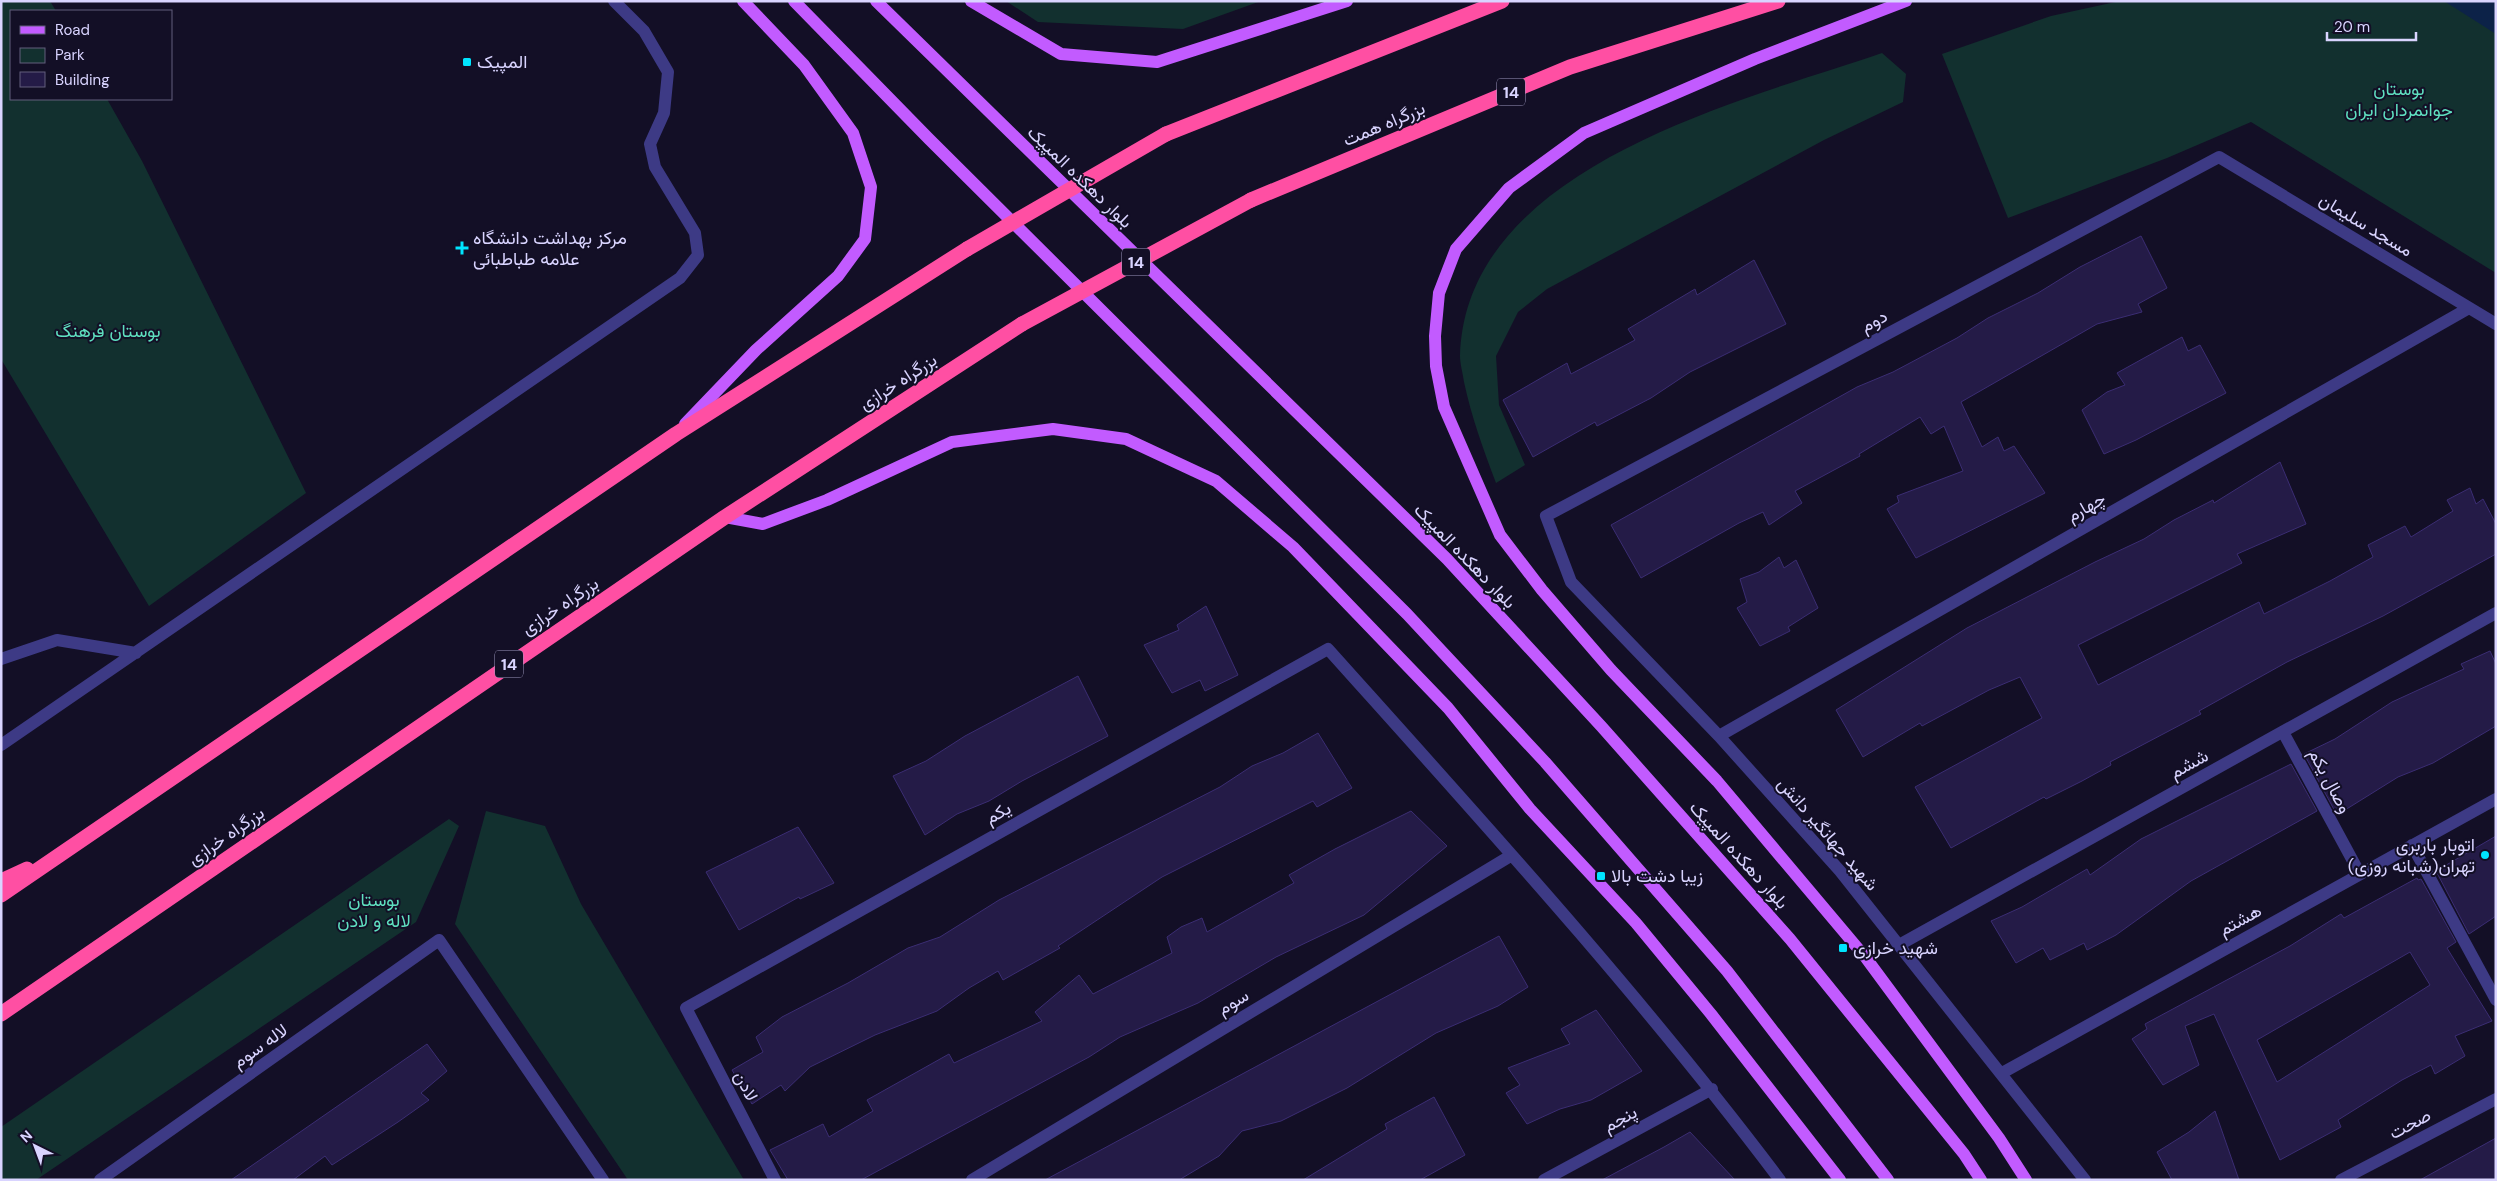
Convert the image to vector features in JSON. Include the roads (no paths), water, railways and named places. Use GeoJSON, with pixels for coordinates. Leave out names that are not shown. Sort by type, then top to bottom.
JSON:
{"type":"FeatureCollection","features":[{"type":"Feature","properties":{"kind":"highway"},"geometry":{"type":"LineString","coordinates":[[1,896],[676,434],[967,249],[1166,134],[1502,1]]}},
{"type":"Feature","properties":{"kind":"highway","name":"بزرگراه همت"},"geometry":{"type":"LineString","coordinates":[[1022,324],[1251,200],[1570,67],[1778,1]]}},
{"type":"Feature","properties":{"kind":"highway","name":"بزرگراه خرازی"},"geometry":{"type":"LineString","coordinates":[[1,1014],[725,517],[1022,324]]}},
{"type":"Feature","properties":{"kind":"highway"},"geometry":{"type":"LineString","coordinates":[[1,881],[69,848]]}},
{"type":"Feature","properties":{"kind":"main road"},"geometry":{"type":"LineString","coordinates":[[676,434],[756,350],[838,276],[865,239],[871,187],[853,133],[804,65],[743,1]]}},
{"type":"Feature","properties":{"kind":"main road"},"geometry":{"type":"LineString","coordinates":[[794,1],[929,139],[1407,614],[1545,762],[1728,971],[1888,1180]]}},
{"type":"Feature","properties":{"kind":"main road","name":"بلوار دهکده المپیک"},"geometry":{"type":"LineString","coordinates":[[876,1],[1447,560],[1601,726],[1790,939],[1958,1146],[1981,1180]]}},
{"type":"Feature","properties":{"kind":"main road"},"geometry":{"type":"LineString","coordinates":[[971,1],[1061,54],[1157,62],[1347,1]]}},
{"type":"Feature","properties":{"kind":"main road"},"geometry":{"type":"LineString","coordinates":[[1906,1],[1755,59],[1584,133],[1509,188],[1456,249],[1439,293],[1435,336],[1436,366],[1444,407],[1500,535],[1542,590],[1611,670],[1718,781],[1866,958],[1999,1138],[2026,1180]]}},
{"type":"Feature","properties":{"kind":"main road"},"geometry":{"type":"LineString","coordinates":[[725,517],[763,524],[827,500],[952,442],[1053,429],[1126,439],[1216,481],[1293,547],[1448,708],[1530,809],[1636,923],[1711,1014],[1840,1180]]}},
{"type":"Feature","properties":{"kind":"street"},"geometry":{"type":"LineString","coordinates":[[1,745],[680,278],[698,255],[695,233],[655,167],[650,144],[664,113],[668,72],[644,31],[614,1]]}},
{"type":"Feature","properties":{"kind":"street","name":"مسجد سلیمان"},"geometry":{"type":"LineString","coordinates":[[2218,157],[2496,324]]}},
{"type":"Feature","properties":{"kind":"street","name":"دوم"},"geometry":{"type":"LineString","coordinates":[[1546,516],[2218,157]]}},
{"type":"Feature","properties":{"kind":"street","name":"چهارم"},"geometry":{"type":"LineString","coordinates":[[1719,736],[2470,308]]}},
{"type":"Feature","properties":{"kind":"street","name":"شهید جهانگیر دانش"},"geometry":{"type":"LineString","coordinates":[[1546,516],[1571,582],[1719,736],[1840,871],[2085,1180]]}},
{"type":"Feature","properties":{"kind":"street","name":"ششم"},"geometry":{"type":"LineString","coordinates":[[1899,945],[2496,613]]}},
{"type":"Feature","properties":{"kind":"street"},"geometry":{"type":"LineString","coordinates":[[1,659],[57,640],[136,653]]}},
{"type":"Feature","properties":{"kind":"street","name":"یکم"},"geometry":{"type":"LineString","coordinates":[[686,1008],[1328,649],[1512,855]]}},
{"type":"Feature","properties":{"kind":"street","name":"وصال یکم"},"geometry":{"type":"LineString","coordinates":[[2283,732],[2360,874]]}},
{"type":"Feature","properties":{"kind":"street","name":"هشتم"},"geometry":{"type":"LineString","coordinates":[[2002,1073],[2496,799]]}},
{"type":"Feature","properties":{"kind":"street"},"geometry":{"type":"LineString","coordinates":[[2412,845],[2496,1000]]}},
{"type":"Feature","properties":{"kind":"street"},"geometry":{"type":"LineString","coordinates":[[1512,855],[1712,1089],[1780,1180]]}},
{"type":"Feature","properties":{"kind":"street","name":"سوم"},"geometry":{"type":"LineString","coordinates":[[972,1180],[1512,855]]}},
{"type":"Feature","properties":{"kind":"street","name":"لاله سوم"},"geometry":{"type":"LineString","coordinates":[[100,1180],[114,1175],[439,940],[602,1180]]}},
{"type":"Feature","properties":{"kind":"street","name":"لادن"},"geometry":{"type":"LineString","coordinates":[[686,1008],[775,1180]]}},
{"type":"Feature","properties":{"kind":"street","name":"پنجم"},"geometry":{"type":"LineString","coordinates":[[1544,1180],[1712,1089]]}},
{"type":"Feature","properties":{"kind":"street","name":"صحت"},"geometry":{"type":"LineString","coordinates":[[2341,1180],[2496,1099]]}},
{"type":"Feature","properties":{"kind":"water"},"geometry":{"type":"Polygon","coordinates":[[[2444,1],[2496,1],[2496,34],[2444,1]]]}},
{"type":"Feature","properties":{"kind":"place","name":"المپیک"},"geometry":{"type":"Point","coordinates":[467,62]}},
{"type":"Feature","properties":{"kind":"place","name":"مرکز بهداشت دانشگاه علامه طباطبائی"},"geometry":{"type":"Point","coordinates":[462,248]}},
{"type":"Feature","properties":{"kind":"place","name":"اتوبار باربری تهران(شبانه روزی)"},"geometry":{"type":"Point","coordinates":[2485,855]}},
{"type":"Feature","properties":{"kind":"place","name":"زیبا دشت بالا"},"geometry":{"type":"Point","coordinates":[1601,876]}},
{"type":"Feature","properties":{"kind":"place","name":"شهید خرازی"},"geometry":{"type":"Point","coordinates":[1843,948]}},
{"type":"Feature","properties":{"kind":"park label","name":"بوستان جوانمردان ایران"},"geometry":{"type":"Point","coordinates":[2399,99]}},
{"type":"Feature","properties":{"kind":"park label","name":"بوستان فرهنگ"},"geometry":{"type":"Point","coordinates":[108,331]}},
{"type":"Feature","properties":{"kind":"park label","name":"بوستان لاله و لادن"},"geometry":{"type":"Point","coordinates":[374,910]}}]}
